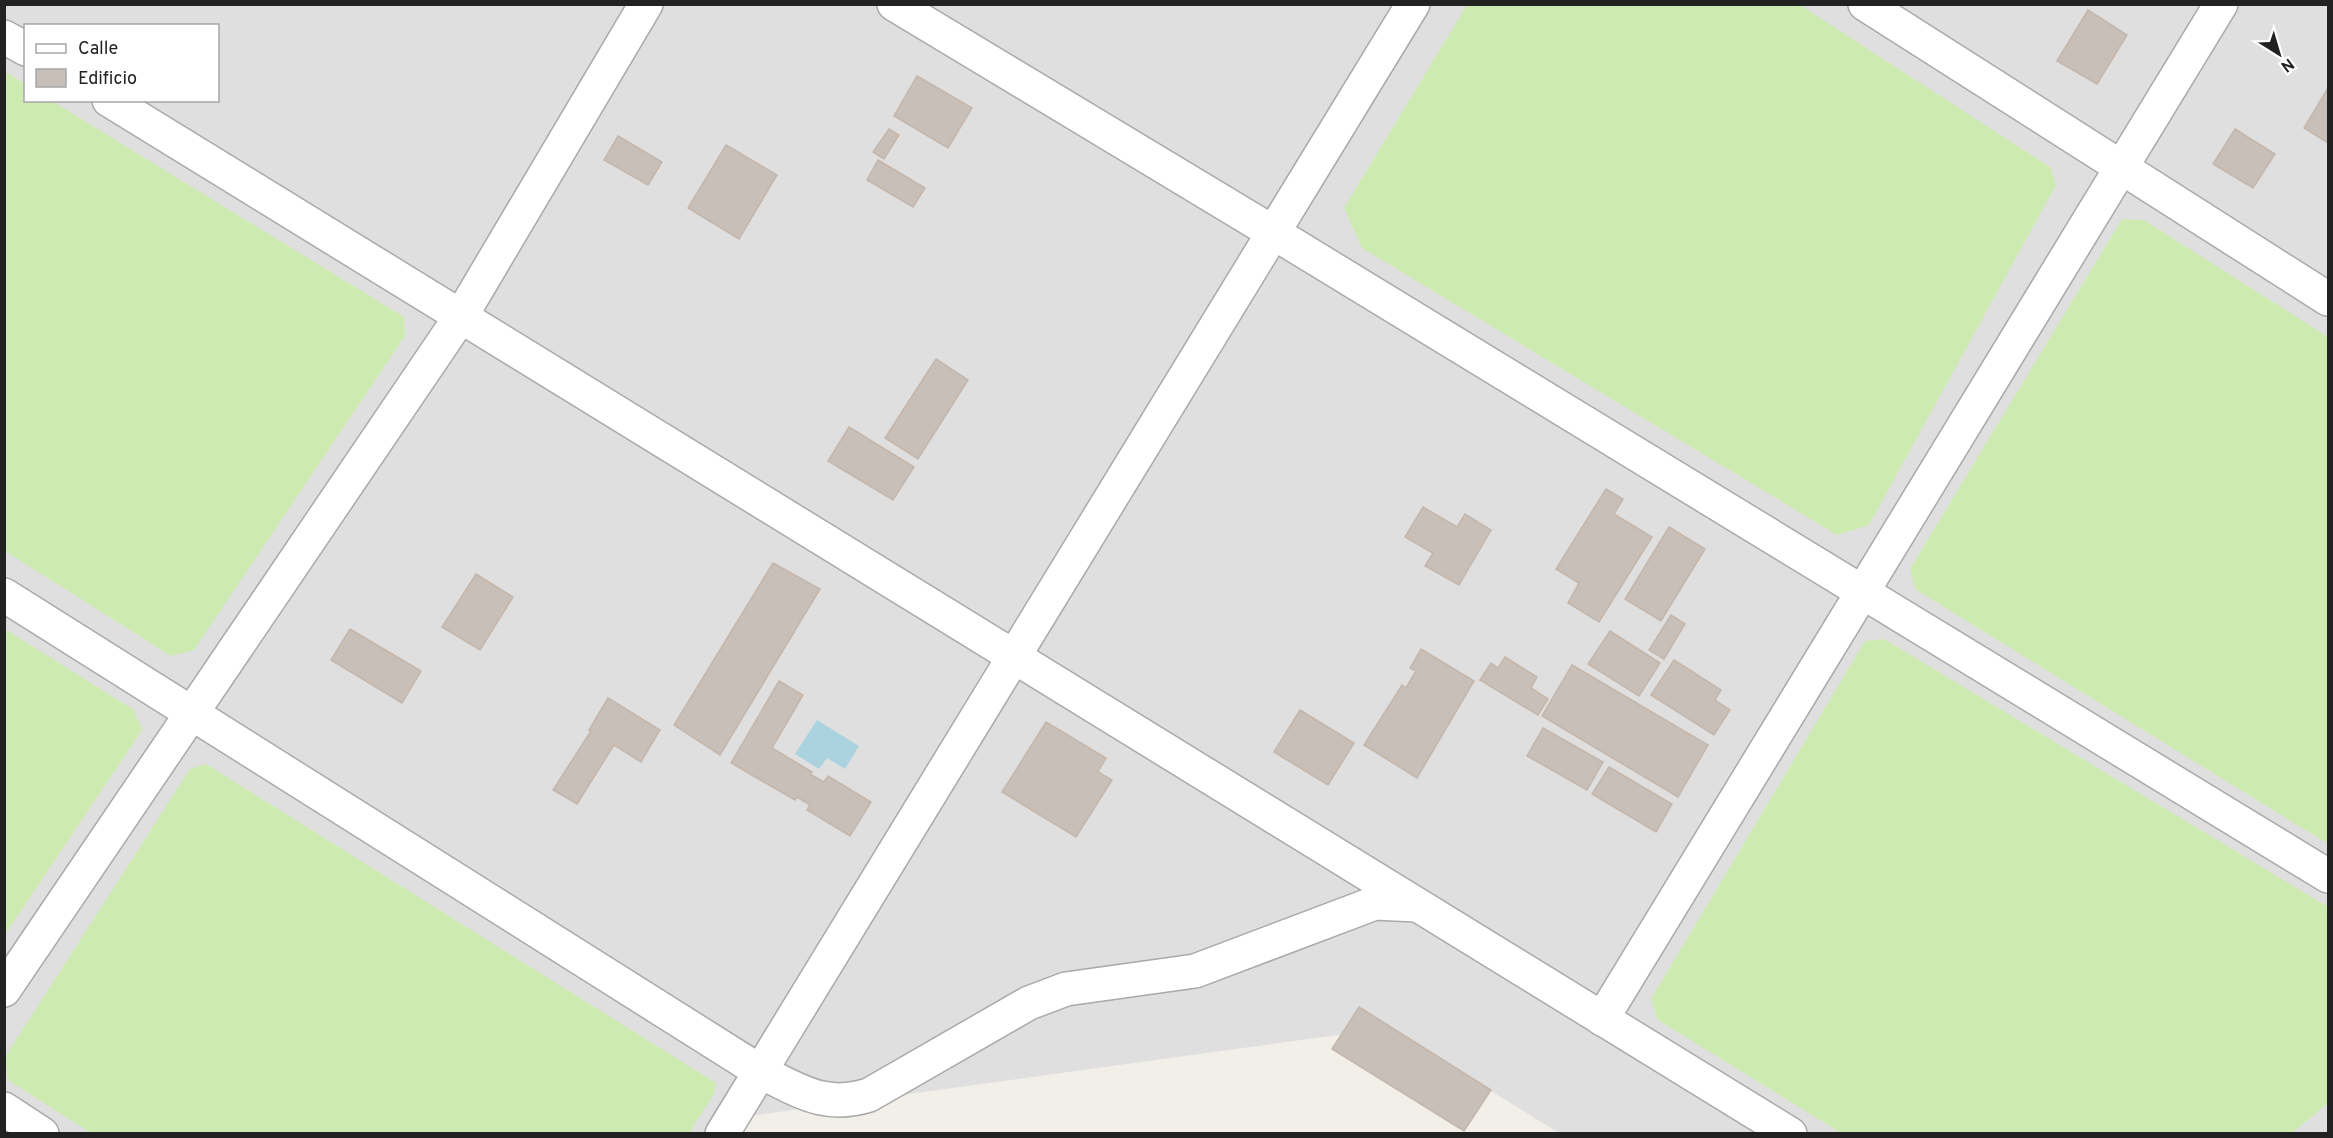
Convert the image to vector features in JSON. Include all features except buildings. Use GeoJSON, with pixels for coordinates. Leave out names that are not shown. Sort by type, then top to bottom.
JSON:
{"type":"FeatureCollection","features":[{"type":"Feature","properties":{"kind":"street"},"geometry":{"type":"LineString","coordinates":[[4,990],[460,316],[646,4]]}},
{"type":"Feature","properties":{"kind":"street"},"geometry":{"type":"LineString","coordinates":[[894,4],[2328,876]]}},
{"type":"Feature","properties":{"kind":"street"},"geometry":{"type":"LineString","coordinates":[[722,1134],[1413,4]]}},
{"type":"Feature","properties":{"kind":"street"},"geometry":{"type":"LineString","coordinates":[[1865,4],[2328,299]]}},
{"type":"Feature","properties":{"kind":"street"},"geometry":{"type":"LineString","coordinates":[[1602,1019],[2221,4]]}},
{"type":"Feature","properties":{"kind":"street"},"geometry":{"type":"LineString","coordinates":[[4,36],[24,48]]}},
{"type":"Feature","properties":{"kind":"street"},"geometry":{"type":"LineString","coordinates":[[112,102],[1790,1134]]}},
{"type":"Feature","properties":{"kind":"street"},"geometry":{"type":"LineString","coordinates":[[4,595],[760,1072],[816,1098],[847,1102],[891,1084],[1029,1004],[1065,989],[1195,971],[1375,903],[1419,905]]}},
{"type":"Feature","properties":{"kind":"street"},"geometry":{"type":"LineString","coordinates":[[4,1109],[42,1134]]}},
{"type":"Feature","properties":{"kind":"shaded area"},"geometry":{"type":"Polygon","coordinates":[[[5,5],[2328,5],[2328,1133],[1559,1133],[1389,1028],[749,1116],[737,1133],[5,1134],[5,5]]]}},
{"type":"Feature","properties":{"kind":"green space"},"geometry":{"type":"Polygon","coordinates":[[[1467,5],[1800,5],[2050,167],[2056,185],[1869,525],[1837,535],[1362,248],[1344,208],[1467,5]]]}},
{"type":"Feature","properties":{"kind":"green space"},"geometry":{"type":"Polygon","coordinates":[[[4,71],[24,83],[24,102],[54,102],[404,317],[405,336],[194,650],[171,656],[5,551],[4,71]]]}},
{"type":"Feature","properties":{"kind":"green space"},"geometry":{"type":"Polygon","coordinates":[[[2122,219],[2144,220],[2328,337],[2328,844],[1915,589],[1910,569],[2122,219]]]}},
{"type":"Feature","properties":{"kind":"green space"},"geometry":{"type":"Polygon","coordinates":[[[5,629],[134,710],[142,730],[5,935],[5,629]]]}},
{"type":"Feature","properties":{"kind":"green space"},"geometry":{"type":"Polygon","coordinates":[[[1884,639],[2328,907],[2328,1103],[2292,1133],[1841,1133],[1658,1020],[1651,999],[1865,641],[1884,639]]]}},
{"type":"Feature","properties":{"kind":"green space"},"geometry":{"type":"Polygon","coordinates":[[[206,764],[716,1083],[714,1094],[689,1133],[91,1133],[8,1080],[5,1057],[190,769],[206,764]]]}},
{"type":"Feature","properties":{"kind":"water"},"geometry":{"type":"Polygon","coordinates":[[[817,720],[859,746],[845,769],[827,758],[819,769],[795,754],[817,720]]]}}]}
